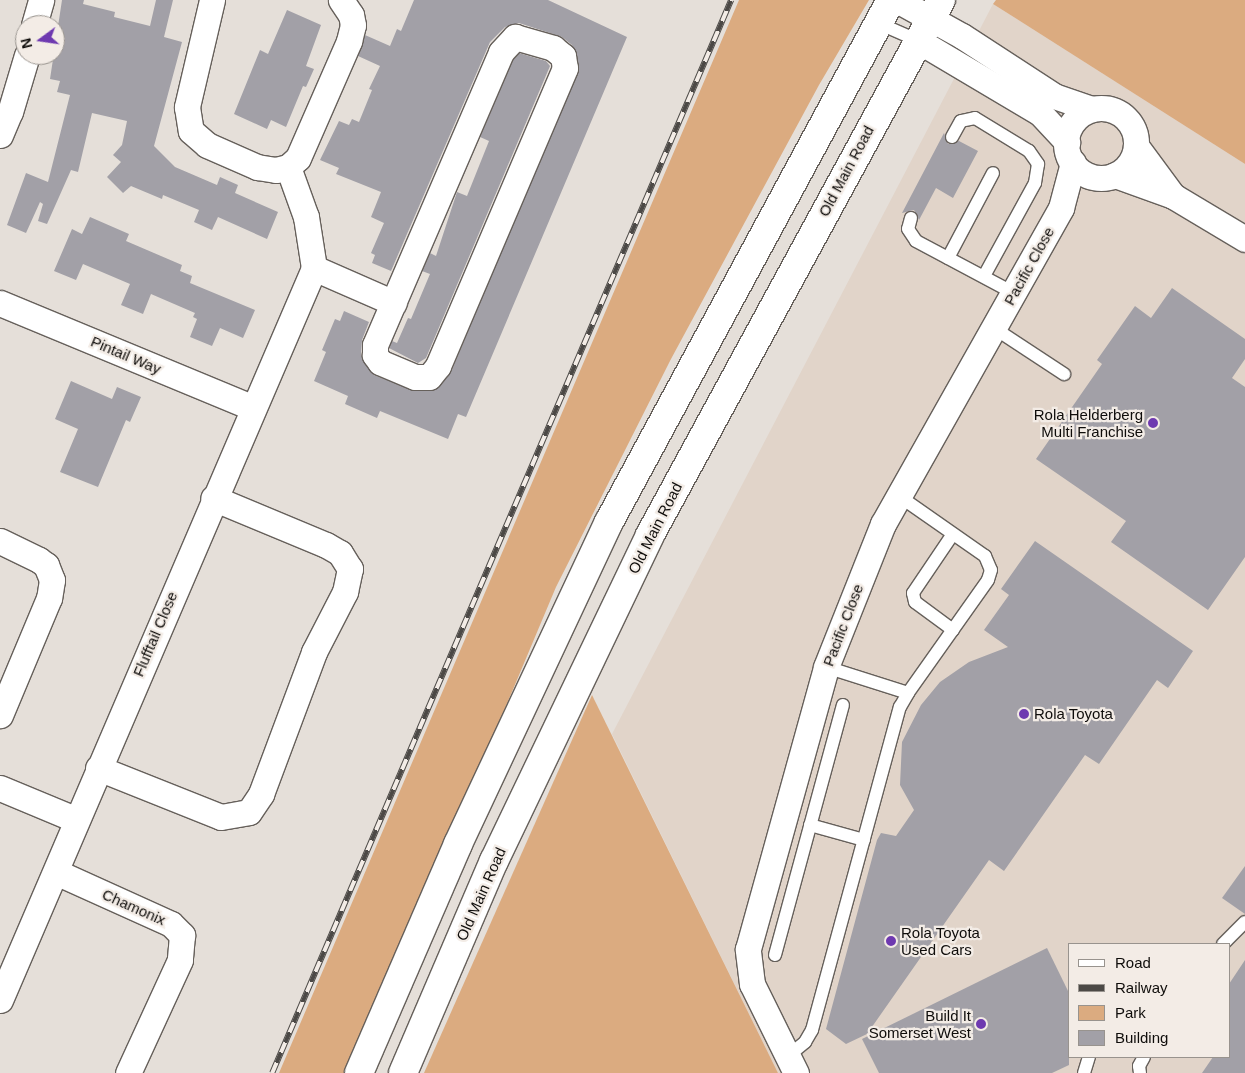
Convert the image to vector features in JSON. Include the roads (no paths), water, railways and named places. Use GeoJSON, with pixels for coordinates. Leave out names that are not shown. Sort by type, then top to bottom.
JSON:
{"type":"FeatureCollection","features":[{"type":"Feature","properties":{"kind":"main road"},"geometry":{"type":"LineString","coordinates":[[359,1073],[458,844],[609,522],[891,0]]}},
{"type":"Feature","properties":{"kind":"main road","name":"Old Main Road"},"geometry":{"type":"LineString","coordinates":[[403,1073],[494,861],[650,535],[929,20]]}},
{"type":"Feature","properties":{"kind":"street"},"geometry":{"type":"LineString","coordinates":[[36,15],[40,0]]}},
{"type":"Feature","properties":{"kind":"street"},"geometry":{"type":"LineString","coordinates":[[212,0],[187,107],[191,131],[207,145],[257,167],[276,170],[288,167],[298,158],[352,32],[351,14],[340,0]]}},
{"type":"Feature","properties":{"kind":"street"},"geometry":{"type":"LineString","coordinates":[[897,0],[1054,96],[1092,109],[1110,109],[1126,118],[1135,134],[1136,146],[1129,163],[1061,208]]}},
{"type":"Feature","properties":{"kind":"street"},"geometry":{"type":"LineString","coordinates":[[929,20],[1040,113],[1085,174],[1107,176],[1173,196],[1245,239]]}},
{"type":"Feature","properties":{"kind":"street"},"geometry":{"type":"LineString","coordinates":[[521,36],[558,51],[565,61],[563,75],[438,366],[429,377],[415,378],[377,359],[375,345],[394,303],[504,46],[512,38],[521,36]]}},
{"type":"Feature","properties":{"kind":"street"},"geometry":{"type":"LineString","coordinates":[[0,135],[16,68]]}},
{"type":"Feature","properties":{"kind":"street"},"geometry":{"type":"LineString","coordinates":[[1061,208],[1070,152],[1072,124],[1092,109]]}},
{"type":"Feature","properties":{"kind":"street"},"geometry":{"type":"LineString","coordinates":[[1136,146],[1173,196]]}},
{"type":"Feature","properties":{"kind":"street"},"geometry":{"type":"LineString","coordinates":[[288,167],[306,217],[314,268],[394,303]]}},
{"type":"Feature","properties":{"kind":"street","name":"Pacific Close"},"geometry":{"type":"LineString","coordinates":[[792,1064],[752,984],[748,949],[826,668],[883,524],[1061,208]]}},
{"type":"Feature","properties":{"kind":"street","name":"Flufftail Close"},"geometry":{"type":"LineString","coordinates":[[0,1000],[56,872],[98,768],[213,498],[314,268]]}},
{"type":"Feature","properties":{"kind":"street","name":"Pintail Way"},"geometry":{"type":"LineString","coordinates":[[0,303],[253,408]]}},
{"type":"Feature","properties":{"kind":"street"},"geometry":{"type":"LineString","coordinates":[[98,768],[221,817],[249,812],[261,794],[314,652],[344,592],[350,570],[340,553],[213,498]]}},
{"type":"Feature","properties":{"kind":"street"},"geometry":{"type":"LineString","coordinates":[[0,541],[46,565],[52,588],[0,715]]}},
{"type":"Feature","properties":{"kind":"street"},"geometry":{"type":"LineString","coordinates":[[0,788],[77,820]]}},
{"type":"Feature","properties":{"kind":"street","name":"Chamonix"},"geometry":{"type":"LineString","coordinates":[[56,872],[171,924],[182,935],[180,960],[128,1073]]}},
{"type":"Feature","properties":{"kind":"lane"},"geometry":{"type":"LineString","coordinates":[[878,23],[929,20]]}},
{"type":"Feature","properties":{"kind":"lane"},"geometry":{"type":"LineString","coordinates":[[952,137],[961,121],[975,118],[1028,151],[1038,164],[1035,183],[984,276]]}},
{"type":"Feature","properties":{"kind":"lane"},"geometry":{"type":"LineString","coordinates":[[948,258],[993,173]]}},
{"type":"Feature","properties":{"kind":"lane"},"geometry":{"type":"LineString","coordinates":[[911,218],[908,229],[912,238],[1014,293]]}},
{"type":"Feature","properties":{"kind":"lane"},"geometry":{"type":"LineString","coordinates":[[994,328],[1064,374]]}},
{"type":"Feature","properties":{"kind":"lane"},"geometry":{"type":"LineString","coordinates":[[792,1064],[812,1030],[900,707],[953,630],[991,570],[985,556],[899,496]]}},
{"type":"Feature","properties":{"kind":"lane"},"geometry":{"type":"LineString","coordinates":[[953,534],[913,593],[915,602],[953,630]]}},
{"type":"Feature","properties":{"kind":"lane"},"geometry":{"type":"LineString","coordinates":[[826,668],[908,693]]}},
{"type":"Feature","properties":{"kind":"lane"},"geometry":{"type":"LineString","coordinates":[[775,955],[842,705]]}},
{"type":"Feature","properties":{"kind":"lane"},"geometry":{"type":"LineString","coordinates":[[810,825],[864,840]]}},
{"type":"Feature","properties":{"kind":"lane"},"geometry":{"type":"LineString","coordinates":[[1224,943],[1245,922]]}},
{"type":"Feature","properties":{"kind":"lane"},"geometry":{"type":"LineString","coordinates":[[1084,1073],[1088,1058]]}},
{"type":"Feature","properties":{"kind":"lane"},"geometry":{"type":"LineString","coordinates":[[1140,1073],[1139,1066],[1143,1058]]}},
{"type":"Feature","properties":{"kind":"railway"},"geometry":{"type":"LineString","coordinates":[[272,1073],[731,0]]}},
{"type":"Feature","properties":{"kind":"place","name":"Rola Helderberg Multi Franchise"},"geometry":{"type":"Point","coordinates":[1153,423]}},
{"type":"Feature","properties":{"kind":"place","name":"Rola Toyota"},"geometry":{"type":"Point","coordinates":[1024,714]}},
{"type":"Feature","properties":{"kind":"place","name":"Rola Toyota Used Cars"},"geometry":{"type":"Point","coordinates":[891,941]}},
{"type":"Feature","properties":{"kind":"place","name":"Build It Somerset West"},"geometry":{"type":"Point","coordinates":[981,1024]}}]}
